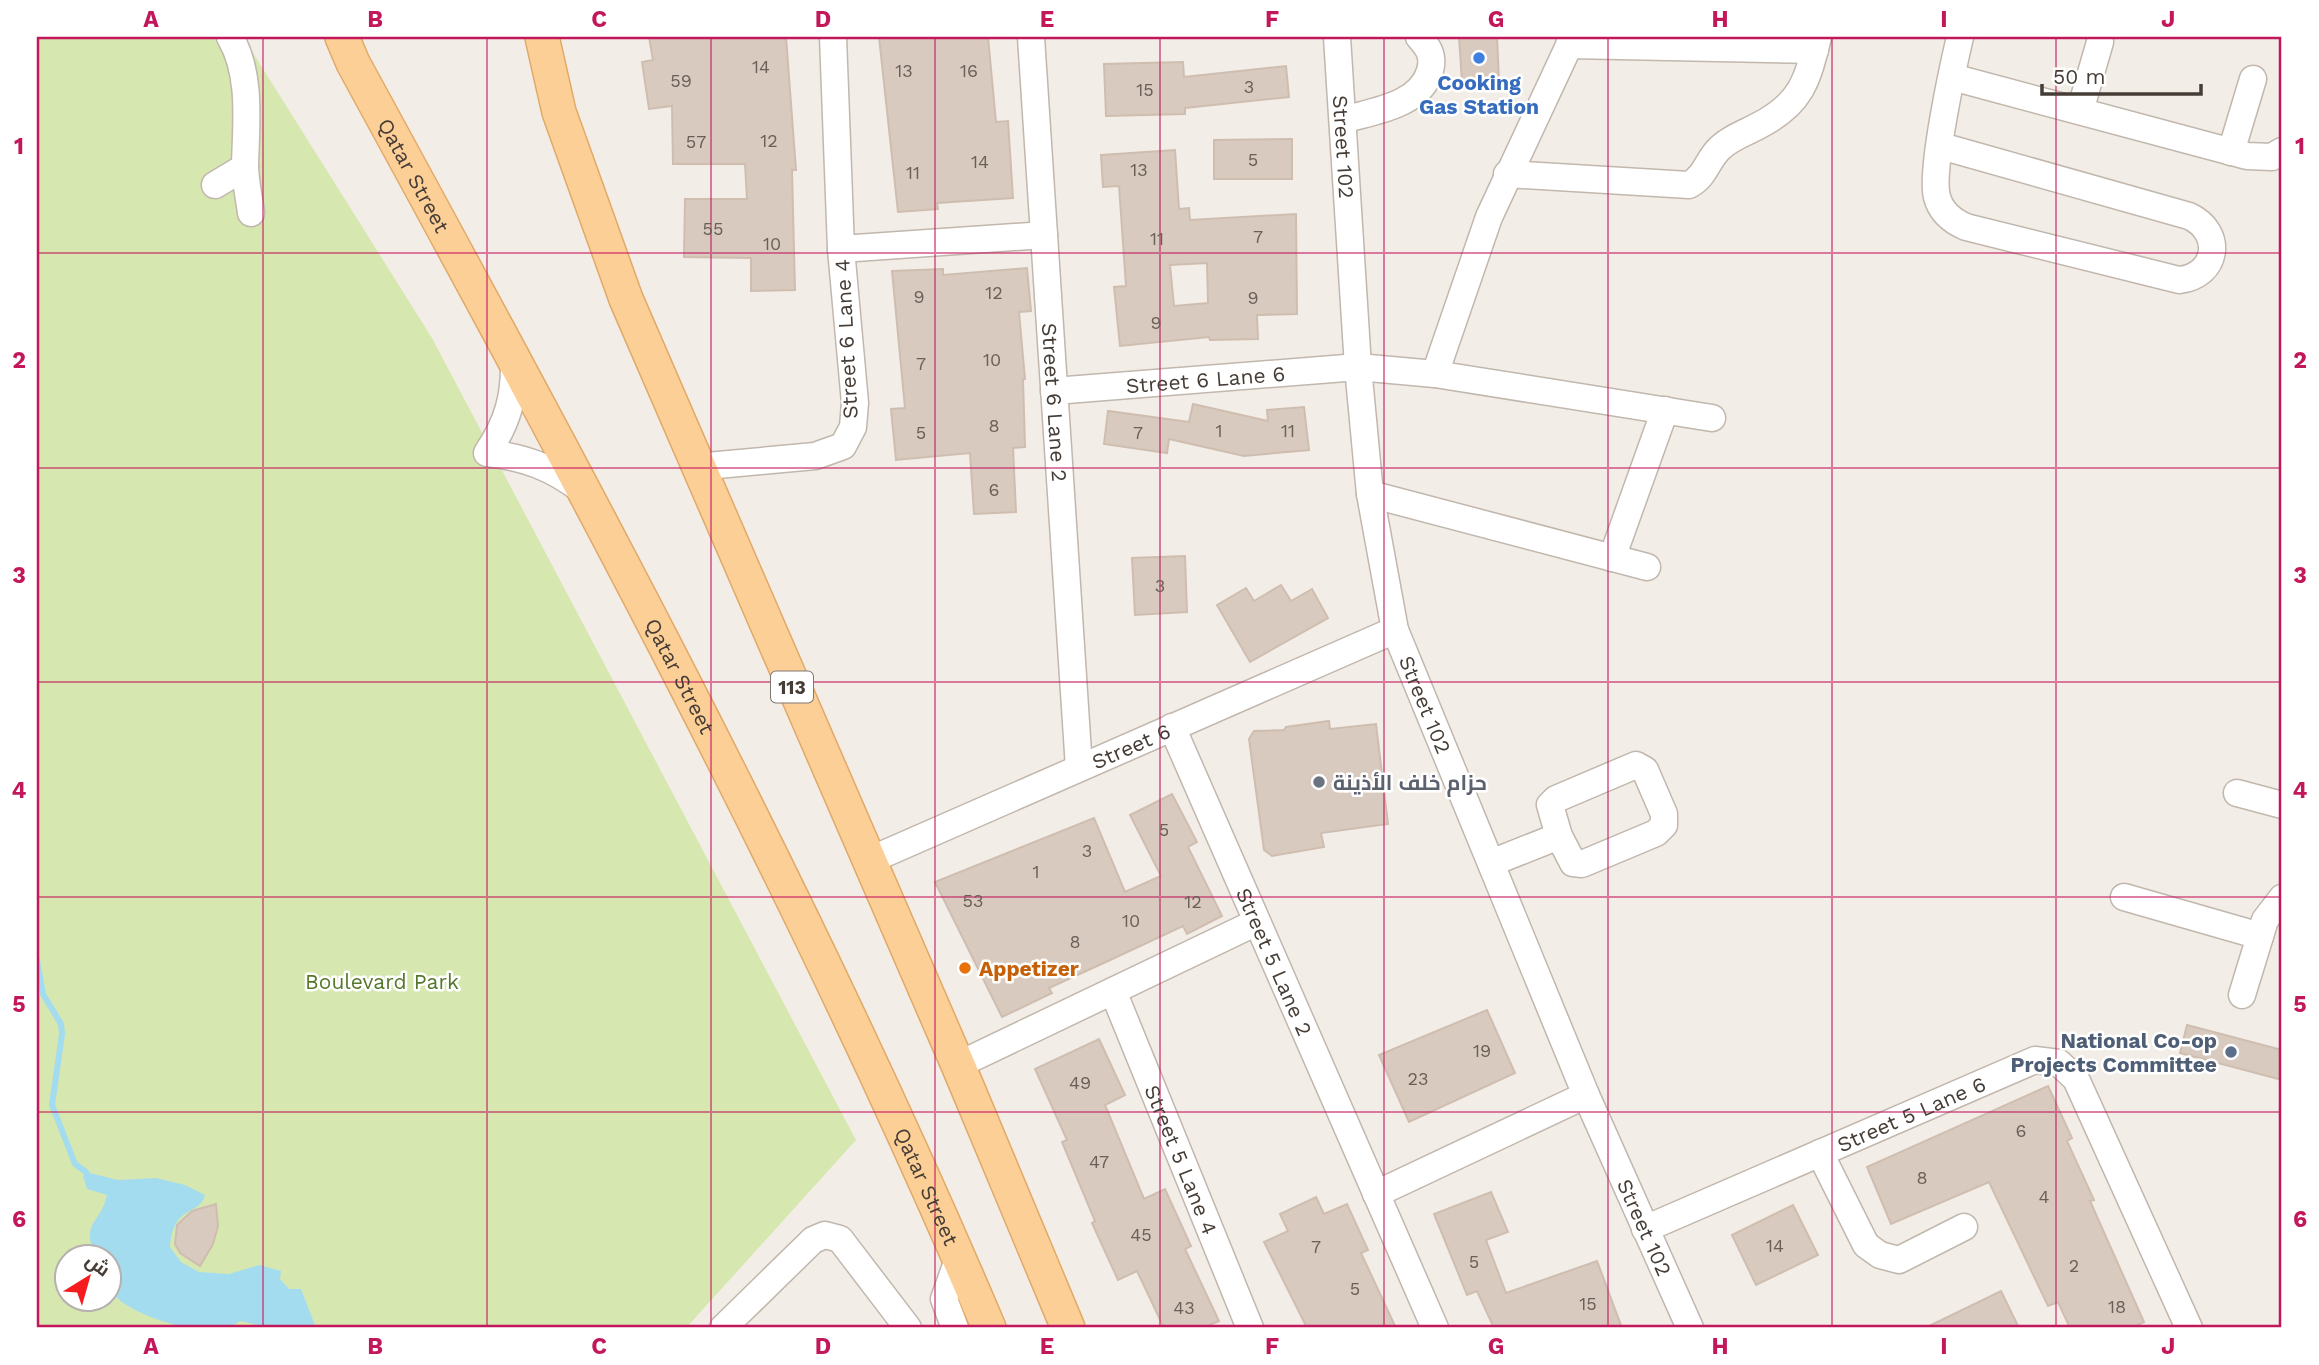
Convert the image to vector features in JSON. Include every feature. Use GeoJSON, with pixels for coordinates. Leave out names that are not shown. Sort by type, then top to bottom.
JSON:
{"type":"FeatureCollection","features":[{"type":"Feature","properties":{"kind":"main road","name":"Qatar Street"},"geometry":{"type":"LineString","coordinates":[[328,37],[347,50],[514,359],[815,941],[989,1328]]}},
{"type":"Feature","properties":{"kind":"main road","name":"113"},"geometry":{"type":"LineString","coordinates":[[542,37],[559,112],[626,299],[696,467],[958,1065],[1069,1328]]}},
{"type":"Feature","properties":{"kind":"street"},"geometry":{"type":"LineString","coordinates":[[230,37],[244,84],[248,135],[245,167],[251,213]]}},
{"type":"Feature","properties":{"kind":"street","name":"Street 6 Lane 4"},"geometry":{"type":"LineString","coordinates":[[696,467],[815,456],[844,446],[853,428],[855,403],[841,249],[833,37]]}},
{"type":"Feature","properties":{"kind":"street","name":"Street 6 Lane 2"},"geometry":{"type":"LineString","coordinates":[[1031,37],[1079,768]]}},
{"type":"Feature","properties":{"kind":"street","name":"Street 102"},"geometry":{"type":"LineString","coordinates":[[1337,37],[1358,367],[1370,494],[1395,629],[1586,1095],[1690,1328]]}},
{"type":"Feature","properties":{"kind":"street"},"geometry":{"type":"LineString","coordinates":[[1343,120],[1398,103],[1418,93],[1432,64],[1430,48],[1419,37]]}},
{"type":"Feature","properties":{"kind":"street"},"geometry":{"type":"LineString","coordinates":[[1941,146],[2189,216],[2206,227],[2211,236],[2213,246],[2209,263],[2196,275],[2179,279],[1958,223],[1944,212],[1936,195],[1941,146],[1960,37]]}},
{"type":"Feature","properties":{"kind":"street"},"geometry":{"type":"LineString","coordinates":[[1435,374],[1507,174],[1571,41],[1816,43],[1807,81],[1791,105],[1769,121],[1727,142],[1713,156],[1701,177],[1689,185],[1507,174]]}},
{"type":"Feature","properties":{"kind":"street"},"geometry":{"type":"LineString","coordinates":[[2080,111],[2100,42]]}},
{"type":"Feature","properties":{"kind":"street"},"geometry":{"type":"LineString","coordinates":[[1952,76],[2260,159],[2282,151]]}},
{"type":"Feature","properties":{"kind":"street"},"geometry":{"type":"LineString","coordinates":[[2231,152],[2253,79]]}},
{"type":"Feature","properties":{"kind":"street"},"geometry":{"type":"LineString","coordinates":[[215,185],[245,167]]}},
{"type":"Feature","properties":{"kind":"street","name":"Street 6 Lane 4"},"geometry":{"type":"LineString","coordinates":[[841,249],[1044,235]]}},
{"type":"Feature","properties":{"kind":"street"},"geometry":{"type":"LineString","coordinates":[[514,359],[515,384],[511,408],[502,432],[487,453],[539,463],[562,475],[583,491]]}},
{"type":"Feature","properties":{"kind":"street","name":"Street 6 Lane 6"},"geometry":{"type":"LineString","coordinates":[[1054,391],[1358,367],[1435,374],[1713,418]]}},
{"type":"Feature","properties":{"kind":"street"},"geometry":{"type":"LineString","coordinates":[[1612,558],[1665,410]]}},
{"type":"Feature","properties":{"kind":"street"},"geometry":{"type":"LineString","coordinates":[[1370,494],[1647,567]]}},
{"type":"Feature","properties":{"kind":"street","name":"Street 6"},"geometry":{"type":"LineString","coordinates":[[868,861],[1395,629]]}},
{"type":"Feature","properties":{"kind":"street","name":"Street 5 Lane 2"},"geometry":{"type":"LineString","coordinates":[[1172,727],[1435,1328]]}},
{"type":"Feature","properties":{"kind":"street"},"geometry":{"type":"LineString","coordinates":[[1641,766],[1645,770],[1664,814],[1661,830],[1578,864],[1569,860],[1559,836],[1550,813],[1552,801],[1631,767],[1641,766]]}},
{"type":"Feature","properties":{"kind":"street"},"geometry":{"type":"LineString","coordinates":[[2237,793],[2282,805]]}},
{"type":"Feature","properties":{"kind":"street"},"geometry":{"type":"LineString","coordinates":[[1491,863],[1559,836]]}},
{"type":"Feature","properties":{"kind":"street"},"geometry":{"type":"LineString","coordinates":[[2124,897],[2260,936]]}},
{"type":"Feature","properties":{"kind":"street"},"geometry":{"type":"LineString","coordinates":[[2242,995],[2260,936],[2272,908],[2282,898]]}},
{"type":"Feature","properties":{"kind":"street"},"geometry":{"type":"LineString","coordinates":[[958,1065],[1257,922]]}},
{"type":"Feature","properties":{"kind":"street","name":"Street 5 Lane 4"},"geometry":{"type":"LineString","coordinates":[[1112,991],[1250,1328]]}},
{"type":"Feature","properties":{"kind":"street","name":"Street 5 Lane 6"},"geometry":{"type":"LineString","coordinates":[[1646,1229],[2035,1059],[2059,1062],[2076,1079],[2189,1328]]}},
{"type":"Feature","properties":{"kind":"street"},"geometry":{"type":"LineString","coordinates":[[1376,1194],[1586,1095]]}},
{"type":"Feature","properties":{"kind":"street"},"geometry":{"type":"LineString","coordinates":[[1820,1153],[1866,1245],[1880,1255],[1899,1260],[1964,1227]]}},
{"type":"Feature","properties":{"kind":"street"},"geometry":{"type":"LineString","coordinates":[[723,1328],[813,1240],[825,1235],[840,1239],[908,1328]]}},
{"type":"Feature","properties":{"kind":"street"},"geometry":{"type":"LineString","coordinates":[[955,1328],[944,1299],[959,1257]]}},
{"type":"Feature","properties":{"kind":"green space","name":"Boulevard Park"},"geometry":{"type":"Polygon","coordinates":[[[37,37],[243,37],[432,338],[856,1140],[686,1328],[37,1328],[37,37]]]}},
{"type":"Feature","properties":{"kind":"water"},"geometry":{"type":"Polygon","coordinates":[[[86,1172],[118,1180],[156,1178],[185,1185],[205,1195],[198,1206],[181,1217],[172,1233],[170,1247],[181,1262],[199,1272],[229,1274],[259,1265],[281,1271],[280,1279],[289,1289],[301,1289],[316,1328],[271,1328],[240,1321],[228,1327],[196,1328],[159,1320],[128,1306],[122,1302],[122,1242],[91,1242],[91,1229],[107,1195],[87,1189],[83,1176],[86,1172]]]}},
{"type":"Feature","properties":{"kind":"building"},"geometry":{"type":"Polygon","coordinates":[[[649,37],[786,37],[796,170],[792,170],[795,290],[751,291],[751,258],[684,257],[685,199],[747,199],[745,164],[673,164],[672,106],[649,109],[642,62],[653,60],[649,37]]]}},
{"type":"Feature","properties":{"kind":"building"},"geometry":{"type":"Polygon","coordinates":[[[879,37],[988,37],[996,122],[1008,121],[1013,198],[937,203],[938,209],[898,212],[879,37]]]}},
{"type":"Feature","properties":{"kind":"building","name":"Cooking Gas Station"},"geometry":{"type":"Polygon","coordinates":[[[1459,37],[1497,37],[1499,80],[1462,82],[1459,37]]]}},
{"type":"Feature","properties":{"kind":"building"},"geometry":{"type":"Polygon","coordinates":[[[1183,62],[1184,77],[1286,66],[1289,97],[1185,108],[1185,114],[1106,116],[1104,64],[1183,62]]]}},
{"type":"Feature","properties":{"kind":"building"},"geometry":{"type":"Polygon","coordinates":[[[1292,139],[1292,179],[1214,179],[1214,140],[1292,139]]]}},
{"type":"Feature","properties":{"kind":"building"},"geometry":{"type":"Polygon","coordinates":[[[1175,150],[1179,209],[1189,208],[1190,220],[1296,214],[1297,314],[1257,315],[1258,339],[1210,340],[1209,337],[1120,346],[1114,287],[1126,286],[1119,186],[1103,187],[1101,155],[1175,150]],[[1207,263],[1170,265],[1174,306],[1208,303],[1207,263]]]}},
{"type":"Feature","properties":{"kind":"building"},"geometry":{"type":"Polygon","coordinates":[[[1027,268],[1031,311],[1019,312],[1025,379],[1025,447],[1013,448],[1016,512],[974,514],[970,453],[896,460],[891,409],[905,408],[892,271],[943,269],[943,275],[1027,268]]]}},
{"type":"Feature","properties":{"kind":"building"},"geometry":{"type":"Polygon","coordinates":[[[1193,404],[1268,421],[1267,410],[1304,407],[1309,450],[1244,456],[1169,439],[1167,453],[1104,444],[1108,411],[1189,422],[1193,404]]]}},
{"type":"Feature","properties":{"kind":"building"},"geometry":{"type":"Polygon","coordinates":[[[1185,556],[1187,612],[1135,615],[1132,558],[1185,556]]]}},
{"type":"Feature","properties":{"kind":"building"},"geometry":{"type":"Polygon","coordinates":[[[1281,585],[1291,601],[1312,589],[1328,618],[1250,662],[1217,605],[1246,588],[1254,601],[1281,585]]]}},
{"type":"Feature","properties":{"kind":"building","name":"حزام خلف الأذينة"},"geometry":{"type":"Polygon","coordinates":[[[1329,721],[1330,729],[1376,724],[1388,824],[1321,833],[1324,847],[1272,856],[1264,850],[1249,739],[1254,731],[1284,730],[1286,727],[1329,721]]]}},
{"type":"Feature","properties":{"kind":"building"},"geometry":{"type":"Polygon","coordinates":[[[1172,794],[1197,842],[1188,847],[1222,916],[1187,934],[1183,926],[1049,988],[1052,993],[1002,1017],[935,882],[1094,818],[1125,892],[1161,876],[1130,815],[1172,794]]]}},
{"type":"Feature","properties":{"kind":"building"},"geometry":{"type":"Polygon","coordinates":[[[1487,1010],[1515,1073],[1409,1122],[1379,1055],[1487,1010]]]}},
{"type":"Feature","properties":{"kind":"building","name":"National Co-op Projects Committee"},"geometry":{"type":"Polygon","coordinates":[[[2187,1025],[2282,1050],[2282,1080],[2180,1053],[2187,1025]]]}},
{"type":"Feature","properties":{"kind":"building"},"geometry":{"type":"Polygon","coordinates":[[[1099,1039],[1125,1095],[1105,1105],[1144,1199],[1165,1189],[1191,1246],[1185,1249],[1219,1321],[1203,1328],[1164,1328],[1137,1271],[1118,1280],[1092,1223],[1095,1221],[1062,1142],[1067,1140],[1035,1069],[1099,1039]]]}},
{"type":"Feature","properties":{"kind":"building"},"geometry":{"type":"Polygon","coordinates":[[[2048,1086],[2072,1138],[2067,1141],[2094,1200],[2090,1201],[2144,1322],[2131,1328],[2070,1328],[2058,1302],[2048,1306],[1989,1182],[1891,1224],[1867,1167],[2048,1086]]]}},
{"type":"Feature","properties":{"kind":"building"},"geometry":{"type":"Polygon","coordinates":[[[1491,1192],[1508,1232],[1486,1240],[1506,1293],[1597,1261],[1622,1328],[1494,1328],[1477,1291],[1467,1295],[1434,1214],[1491,1192]]]}},
{"type":"Feature","properties":{"kind":"building"},"geometry":{"type":"Polygon","coordinates":[[[1316,1197],[1324,1214],[1347,1204],[1368,1250],[1361,1253],[1396,1328],[1307,1328],[1264,1242],[1288,1231],[1280,1214],[1316,1197]]]}},
{"type":"Feature","properties":{"kind":"building"},"geometry":{"type":"Polygon","coordinates":[[[216,1204],[218,1226],[213,1244],[200,1266],[180,1253],[175,1244],[177,1225],[192,1211],[216,1204]]]}},
{"type":"Feature","properties":{"kind":"building"},"geometry":{"type":"Polygon","coordinates":[[[1793,1205],[1818,1255],[1756,1285],[1732,1235],[1793,1205]]]}},
{"type":"Feature","properties":{"kind":"building"},"geometry":{"type":"Polygon","coordinates":[[[2001,1291],[2019,1328],[1925,1328],[2001,1291]]]}},
{"type":"Feature","properties":{"kind":"waterway"},"geometry":{"type":"LineString","coordinates":[[37,960],[43,994],[61,1024],[52,1105],[75,1164],[86,1172]]}},
{"type":"Feature","properties":{"kind":"place","name":"Cooking Gas Station"},"geometry":{"type":"Point","coordinates":[1479,58]}},
{"type":"Feature","properties":{"kind":"place","name":"حزام خلف الأذينة"},"geometry":{"type":"Point","coordinates":[1319,782]}},
{"type":"Feature","properties":{"kind":"place","name":"Appetizer"},"geometry":{"type":"Point","coordinates":[965,968]}},
{"type":"Feature","properties":{"kind":"place","name":"National Co-op Projects Committee"},"geometry":{"type":"Point","coordinates":[2231,1052]}}]}
